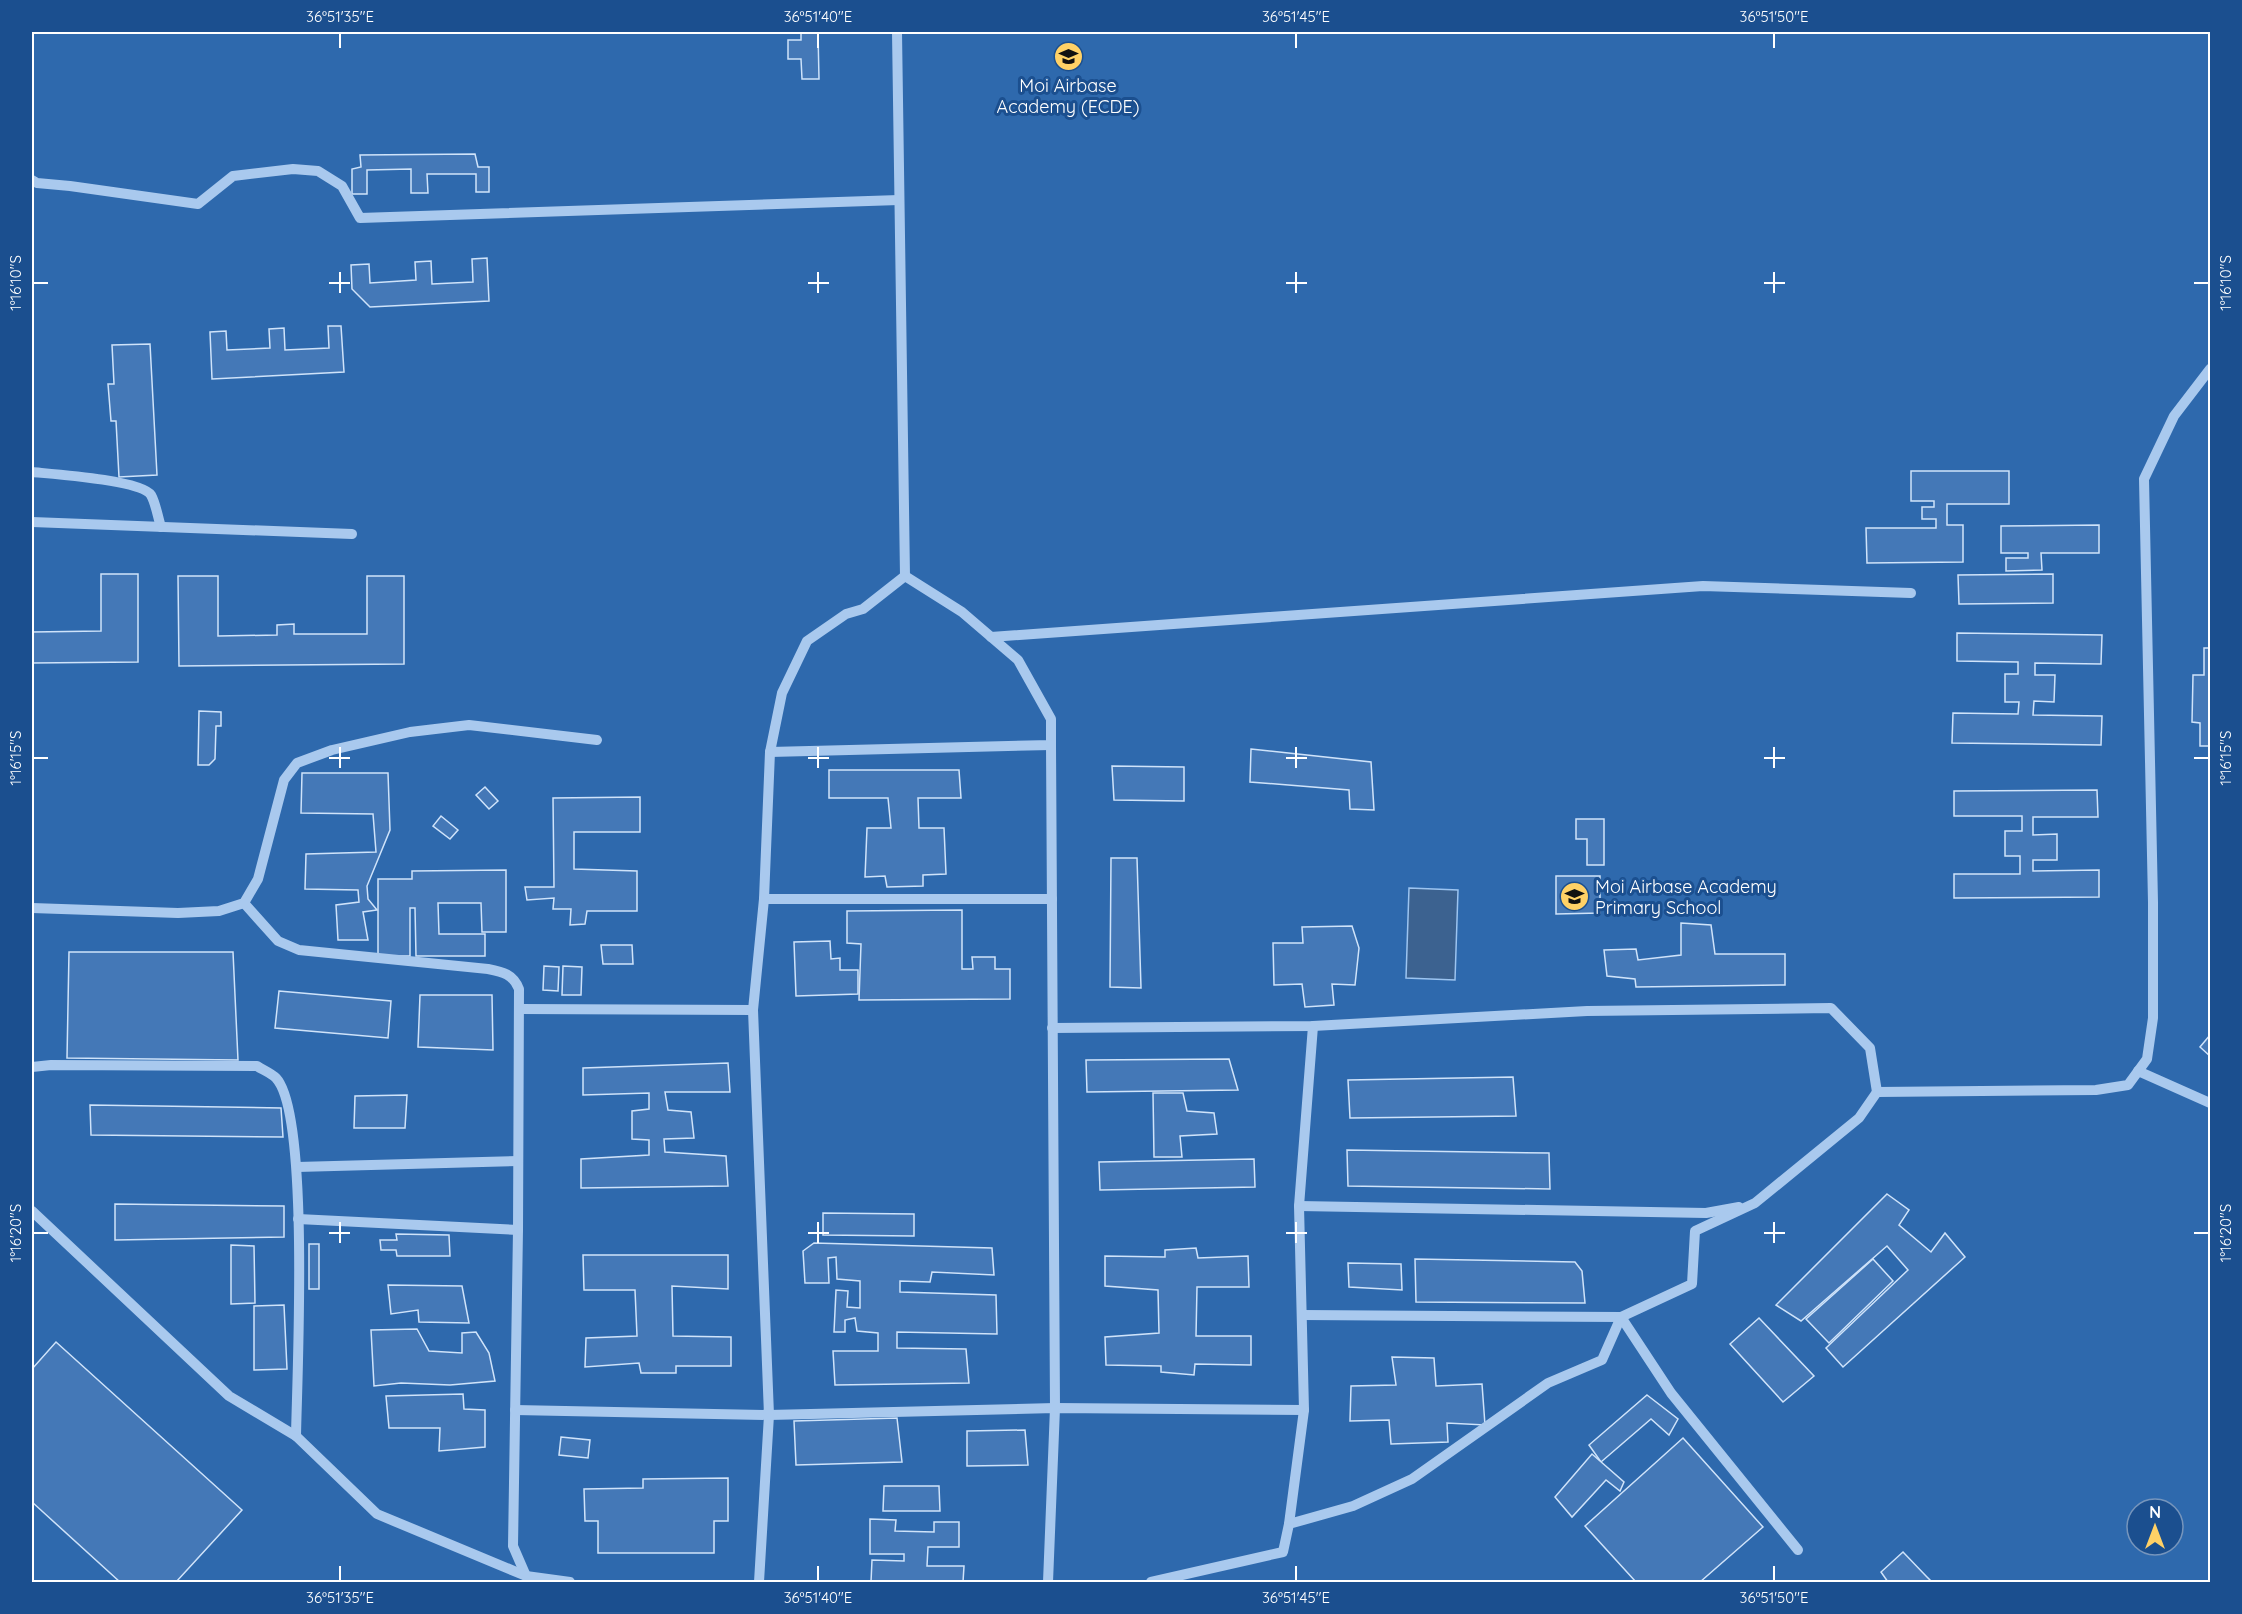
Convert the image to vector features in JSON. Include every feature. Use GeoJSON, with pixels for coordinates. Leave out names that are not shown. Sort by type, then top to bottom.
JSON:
{"type":"FeatureCollection","features":[{"type":"Feature","properties":{"kind":"street"},"geometry":{"type":"LineString","coordinates":[[897,32],[905,576]]}},
{"type":"Feature","properties":{"kind":"street"},"geometry":{"type":"LineString","coordinates":[[32,180],[37,183],[198,204],[233,176],[293,169],[318,171],[342,186],[360,218],[899,200]]}},
{"type":"Feature","properties":{"kind":"street"},"geometry":{"type":"LineString","coordinates":[[1877,1092],[2096,1090],[2128,1085],[2147,1059],[2153,1018],[2153,902],[2144,479],[2174,416],[2211,369]]}},
{"type":"Feature","properties":{"kind":"street"},"geometry":{"type":"LineString","coordinates":[[32,472],[116,482],[144,489],[151,495],[161,527]]}},
{"type":"Feature","properties":{"kind":"street"},"geometry":{"type":"LineString","coordinates":[[32,522],[351,534]]}},
{"type":"Feature","properties":{"kind":"street"},"geometry":{"type":"LineString","coordinates":[[905,576],[962,612],[1018,660],[1051,719],[1054,1408],[1048,1582]]}},
{"type":"Feature","properties":{"kind":"street"},"geometry":{"type":"LineString","coordinates":[[759,1582],[769,1415],[753,1010],[764,899],[771,752],[782,693],[807,641],[846,614],[863,609],[905,576]]}},
{"type":"Feature","properties":{"kind":"street"},"geometry":{"type":"LineString","coordinates":[[991,637],[1703,586],[1911,593]]}},
{"type":"Feature","properties":{"kind":"street"},"geometry":{"type":"LineString","coordinates":[[32,908],[178,913],[219,911],[244,903],[258,879],[284,780],[297,763],[332,750],[410,732],[469,725],[597,740]]}},
{"type":"Feature","properties":{"kind":"street"},"geometry":{"type":"LineString","coordinates":[[771,752],[1051,745]]}},
{"type":"Feature","properties":{"kind":"street"},"geometry":{"type":"LineString","coordinates":[[764,899],[1052,899]]}},
{"type":"Feature","properties":{"kind":"street"},"geometry":{"type":"LineString","coordinates":[[244,903],[278,941],[299,950],[503,972],[515,979],[519,988],[519,1161],[513,1546],[526,1576]]}},
{"type":"Feature","properties":{"kind":"street"},"geometry":{"type":"LineString","coordinates":[[1052,1028],[1313,1026],[1587,1011],[1830,1008],[1870,1048],[1877,1092],[1859,1118],[1755,1203],[1695,1231],[1692,1284],[1621,1317],[1302,1315]]}},
{"type":"Feature","properties":{"kind":"street"},"geometry":{"type":"LineString","coordinates":[[520,1009],[753,1010]]}},
{"type":"Feature","properties":{"kind":"street"},"geometry":{"type":"LineString","coordinates":[[1151,1582],[1283,1552],[1289,1524],[1304,1410],[1299,1206],[1313,1026]]}},
{"type":"Feature","properties":{"kind":"street"},"geometry":{"type":"LineString","coordinates":[[32,1067],[51,1065],[257,1066],[277,1079],[288,1106],[297,1167],[296,1436]]}},
{"type":"Feature","properties":{"kind":"street"},"geometry":{"type":"LineString","coordinates":[[2138,1071],[2211,1103]]}},
{"type":"Feature","properties":{"kind":"street"},"geometry":{"type":"LineString","coordinates":[[297,1167],[519,1161]]}},
{"type":"Feature","properties":{"kind":"street"},"geometry":{"type":"LineString","coordinates":[[1299,1206],[1706,1213],[1755,1203]]}},
{"type":"Feature","properties":{"kind":"street"},"geometry":{"type":"LineString","coordinates":[[32,1211],[229,1396],[296,1436],[377,1514],[526,1576],[570,1582]]}},
{"type":"Feature","properties":{"kind":"street"},"geometry":{"type":"LineString","coordinates":[[298,1219],[518,1230]]}},
{"type":"Feature","properties":{"kind":"street"},"geometry":{"type":"LineString","coordinates":[[1289,1524],[1353,1506],[1412,1479],[1548,1383],[1602,1360],[1621,1317]]}},
{"type":"Feature","properties":{"kind":"street"},"geometry":{"type":"LineString","coordinates":[[1621,1317],[1671,1393],[1798,1550]]}},
{"type":"Feature","properties":{"kind":"street"},"geometry":{"type":"LineString","coordinates":[[515,1410],[769,1415],[1054,1408],[1304,1410]]}},
{"type":"Feature","properties":{"kind":"shaded area"},"geometry":{"type":"Polygon","coordinates":[[[32,32],[2210,32],[2210,1582],[32,1582],[32,32]]]}},
{"type":"Feature","properties":{"kind":"shaded area"},"geometry":{"type":"Polygon","coordinates":[[[1409,888],[1458,890],[1455,980],[1406,978],[1409,888]]]}},
{"type":"Feature","properties":{"kind":"building"},"geometry":{"type":"Polygon","coordinates":[[[801,32],[818,32],[819,79],[802,79],[801,59],[788,59],[788,40],[801,40],[801,32]]]}},
{"type":"Feature","properties":{"kind":"building"},"geometry":{"type":"Polygon","coordinates":[[[475,154],[478,167],[489,167],[489,192],[476,192],[476,174],[427,174],[428,193],[411,193],[411,169],[367,170],[367,194],[352,194],[352,169],[361,167],[360,155],[475,154]]]}},
{"type":"Feature","properties":{"kind":"building"},"geometry":{"type":"Polygon","coordinates":[[[487,258],[489,301],[370,307],[352,289],[351,265],[369,264],[370,283],[416,280],[415,262],[431,261],[432,284],[473,282],[472,259],[487,258]]]}},
{"type":"Feature","properties":{"kind":"building"},"geometry":{"type":"Polygon","coordinates":[[[328,326],[341,326],[344,372],[212,379],[210,332],[226,331],[227,350],[270,348],[269,329],[284,328],[285,350],[329,348],[328,326]]]}},
{"type":"Feature","properties":{"kind":"building"},"geometry":{"type":"Polygon","coordinates":[[[150,344],[157,475],[119,477],[116,421],[111,421],[108,384],[114,384],[112,345],[150,344]]]}},
{"type":"Feature","properties":{"kind":"building"},"geometry":{"type":"Polygon","coordinates":[[[1911,471],[2009,471],[2009,504],[1947,504],[1947,525],[1963,525],[1963,562],[1867,563],[1866,528],[1936,528],[1936,519],[1922,519],[1922,507],[1934,507],[1934,501],[1911,501],[1911,471]]]}},
{"type":"Feature","properties":{"kind":"building"},"geometry":{"type":"Polygon","coordinates":[[[2099,525],[2099,553],[2041,553],[2042,570],[2006,571],[2006,558],[2028,558],[2028,553],[2001,553],[2001,526],[2099,525]]]}},
{"type":"Feature","properties":{"kind":"building"},"geometry":{"type":"Polygon","coordinates":[[[101,574],[138,574],[138,662],[32,663],[32,632],[101,631],[101,574]]]}},
{"type":"Feature","properties":{"kind":"building"},"geometry":{"type":"Polygon","coordinates":[[[2053,574],[2053,603],[1959,604],[1958,575],[2053,574]]]}},
{"type":"Feature","properties":{"kind":"building"},"geometry":{"type":"Polygon","coordinates":[[[178,576],[218,576],[218,636],[277,635],[277,625],[294,624],[294,634],[367,634],[367,576],[404,576],[404,664],[179,666],[178,576]]]}},
{"type":"Feature","properties":{"kind":"building"},"geometry":{"type":"Polygon","coordinates":[[[1957,633],[2102,635],[2101,664],[2035,663],[2035,675],[2055,675],[2054,702],[2034,701],[2033,715],[2102,716],[2101,745],[1952,743],[1953,713],[2018,714],[2019,702],[2005,702],[2005,674],[2018,674],[2018,662],[1957,661],[1957,633]]]}},
{"type":"Feature","properties":{"kind":"building"},"geometry":{"type":"Polygon","coordinates":[[[2204,648],[2210,648],[2210,746],[2200,746],[2200,723],[2192,722],[2193,675],[2204,675],[2204,648]]]}},
{"type":"Feature","properties":{"kind":"building"},"geometry":{"type":"Polygon","coordinates":[[[199,711],[221,712],[221,726],[216,726],[215,759],[209,765],[198,765],[199,711]]]}},
{"type":"Feature","properties":{"kind":"building"},"geometry":{"type":"Polygon","coordinates":[[[1251,749],[1371,762],[1374,810],[1350,809],[1349,790],[1250,782],[1251,749]]]}},
{"type":"Feature","properties":{"kind":"building"},"geometry":{"type":"Polygon","coordinates":[[[1112,766],[1184,767],[1184,801],[1114,800],[1112,766]]]}},
{"type":"Feature","properties":{"kind":"building"},"geometry":{"type":"Polygon","coordinates":[[[829,770],[959,770],[961,798],[918,798],[919,828],[944,828],[946,874],[923,875],[923,886],[887,887],[885,876],[865,877],[867,828],[891,828],[888,798],[829,798],[829,770]]]}},
{"type":"Feature","properties":{"kind":"building"},"geometry":{"type":"Polygon","coordinates":[[[302,773],[388,773],[390,830],[367,886],[368,899],[377,910],[363,912],[368,940],[338,940],[336,905],[359,902],[358,890],[305,889],[306,854],[376,852],[373,814],[301,813],[302,773]]]}},
{"type":"Feature","properties":{"kind":"building"},"geometry":{"type":"Polygon","coordinates":[[[485,787],[498,801],[489,809],[476,795],[485,787]]]}},
{"type":"Feature","properties":{"kind":"building"},"geometry":{"type":"Polygon","coordinates":[[[2097,790],[2098,817],[2033,817],[2033,835],[2057,834],[2057,860],[2033,860],[2033,871],[2099,870],[2099,897],[1954,898],[1954,874],[2020,874],[2020,856],[2005,856],[2005,831],[2022,831],[2022,816],[1954,816],[1954,791],[2097,790]]]}},
{"type":"Feature","properties":{"kind":"building"},"geometry":{"type":"Polygon","coordinates":[[[640,797],[640,832],[574,832],[574,869],[637,871],[637,911],[587,911],[585,924],[570,925],[571,909],[553,909],[554,898],[527,900],[525,887],[554,887],[553,798],[640,797]]]}},
{"type":"Feature","properties":{"kind":"building"},"geometry":{"type":"Polygon","coordinates":[[[441,816],[458,830],[450,839],[433,826],[441,816]]]}},
{"type":"Feature","properties":{"kind":"building"},"geometry":{"type":"Polygon","coordinates":[[[1576,819],[1604,819],[1604,865],[1587,865],[1587,839],[1576,839],[1576,819]]]}},
{"type":"Feature","properties":{"kind":"building"},"geometry":{"type":"Polygon","coordinates":[[[1111,858],[1137,858],[1141,988],[1110,987],[1111,858]]]}},
{"type":"Feature","properties":{"kind":"building"},"geometry":{"type":"Polygon","coordinates":[[[506,870],[506,932],[482,932],[481,903],[438,903],[439,934],[485,934],[485,956],[416,956],[415,908],[410,908],[410,956],[378,956],[378,879],[412,879],[412,871],[506,870]]]}},
{"type":"Feature","properties":{"kind":"building"},"geometry":{"type":"Polygon","coordinates":[[[1556,876],[1600,876],[1600,913],[1556,914],[1556,876]]]}},
{"type":"Feature","properties":{"kind":"building"},"geometry":{"type":"Polygon","coordinates":[[[962,910],[962,969],[973,969],[972,957],[995,957],[995,969],[1010,969],[1010,999],[859,1000],[861,944],[847,943],[847,911],[962,910]]]}},
{"type":"Feature","properties":{"kind":"building"},"geometry":{"type":"Polygon","coordinates":[[[1681,923],[1711,925],[1715,954],[1785,954],[1785,985],[1636,987],[1635,979],[1607,976],[1604,950],[1636,949],[1638,960],[1681,955],[1681,923]]]}},
{"type":"Feature","properties":{"kind":"building"},"geometry":{"type":"Polygon","coordinates":[[[1352,926],[1359,948],[1355,985],[1332,984],[1334,1005],[1305,1007],[1302,984],[1274,985],[1273,943],[1303,943],[1302,927],[1352,926]]]}},
{"type":"Feature","properties":{"kind":"building"},"geometry":{"type":"Polygon","coordinates":[[[830,941],[831,959],[840,958],[840,970],[858,970],[858,994],[796,996],[794,942],[830,941]]]}},
{"type":"Feature","properties":{"kind":"building"},"geometry":{"type":"Polygon","coordinates":[[[601,945],[632,945],[633,964],[603,964],[601,945]]]}},
{"type":"Feature","properties":{"kind":"building"},"geometry":{"type":"Polygon","coordinates":[[[69,952],[233,952],[238,1060],[67,1058],[69,952]]]}},
{"type":"Feature","properties":{"kind":"building"},"geometry":{"type":"Polygon","coordinates":[[[544,966],[559,967],[558,991],[543,990],[544,966]]]}},
{"type":"Feature","properties":{"kind":"building"},"geometry":{"type":"Polygon","coordinates":[[[563,966],[582,967],[581,995],[562,995],[563,966]]]}},
{"type":"Feature","properties":{"kind":"building"},"geometry":{"type":"Polygon","coordinates":[[[279,991],[391,1001],[388,1038],[275,1028],[279,991]]]}},
{"type":"Feature","properties":{"kind":"building"},"geometry":{"type":"Polygon","coordinates":[[[420,995],[492,995],[493,1050],[418,1047],[420,995]]]}},
{"type":"Feature","properties":{"kind":"building"},"geometry":{"type":"Polygon","coordinates":[[[2210,1035],[2210,1056],[2200,1047],[2210,1035]]]}},
{"type":"Feature","properties":{"kind":"building"},"geometry":{"type":"Polygon","coordinates":[[[1229,1059],[1238,1090],[1087,1092],[1086,1060],[1229,1059]]]}},
{"type":"Feature","properties":{"kind":"building"},"geometry":{"type":"Polygon","coordinates":[[[728,1063],[730,1092],[665,1092],[668,1110],[691,1112],[694,1138],[664,1139],[665,1152],[726,1156],[728,1186],[581,1188],[581,1159],[649,1155],[649,1140],[632,1139],[632,1111],[649,1109],[649,1093],[583,1095],[583,1068],[728,1063]]]}},
{"type":"Feature","properties":{"kind":"building"},"geometry":{"type":"Polygon","coordinates":[[[1513,1077],[1516,1116],[1350,1118],[1348,1080],[1513,1077]]]}},
{"type":"Feature","properties":{"kind":"building"},"geometry":{"type":"Polygon","coordinates":[[[1153,1093],[1183,1093],[1187,1111],[1214,1113],[1217,1134],[1180,1136],[1182,1157],[1154,1157],[1153,1093]]]}},
{"type":"Feature","properties":{"kind":"building"},"geometry":{"type":"Polygon","coordinates":[[[407,1095],[405,1128],[354,1128],[355,1096],[407,1095]]]}},
{"type":"Feature","properties":{"kind":"building"},"geometry":{"type":"Polygon","coordinates":[[[90,1105],[281,1108],[283,1137],[91,1135],[90,1105]]]}},
{"type":"Feature","properties":{"kind":"building"},"geometry":{"type":"Polygon","coordinates":[[[1347,1150],[1549,1153],[1550,1189],[1348,1186],[1347,1150]]]}},
{"type":"Feature","properties":{"kind":"building"},"geometry":{"type":"Polygon","coordinates":[[[1254,1159],[1255,1187],[1100,1190],[1099,1162],[1254,1159]]]}},
{"type":"Feature","properties":{"kind":"building"},"geometry":{"type":"Polygon","coordinates":[[[1887,1194],[1909,1210],[1899,1225],[1931,1252],[1945,1233],[1965,1257],[1843,1367],[1826,1348],[1908,1270],[1887,1246],[1801,1321],[1776,1305],[1887,1194]]]}},
{"type":"Feature","properties":{"kind":"building"},"geometry":{"type":"Polygon","coordinates":[[[115,1204],[284,1206],[284,1237],[115,1240],[115,1204]]]}},
{"type":"Feature","properties":{"kind":"building"},"geometry":{"type":"Polygon","coordinates":[[[823,1213],[914,1214],[914,1236],[823,1235],[823,1213]]]}},
{"type":"Feature","properties":{"kind":"building"},"geometry":{"type":"Polygon","coordinates":[[[396,1234],[449,1235],[450,1256],[397,1256],[396,1250],[381,1250],[380,1240],[397,1240],[396,1234]]]}},
{"type":"Feature","properties":{"kind":"building"},"geometry":{"type":"Polygon","coordinates":[[[814,1243],[992,1248],[994,1275],[932,1272],[930,1282],[900,1281],[900,1292],[996,1295],[997,1334],[897,1332],[897,1348],[966,1349],[969,1383],[835,1385],[833,1351],[878,1351],[878,1333],[857,1331],[855,1318],[845,1320],[845,1332],[834,1332],[836,1290],[848,1291],[847,1307],[860,1308],[860,1281],[837,1279],[836,1257],[828,1258],[829,1283],[805,1283],[803,1251],[814,1243]]]}},
{"type":"Feature","properties":{"kind":"building"},"geometry":{"type":"Polygon","coordinates":[[[309,1244],[319,1244],[319,1289],[309,1289],[309,1244]]]}},
{"type":"Feature","properties":{"kind":"building"},"geometry":{"type":"Polygon","coordinates":[[[231,1245],[254,1246],[255,1303],[231,1304],[231,1245]]]}},
{"type":"Feature","properties":{"kind":"building"},"geometry":{"type":"Polygon","coordinates":[[[1196,1248],[1198,1258],[1248,1256],[1249,1287],[1197,1287],[1196,1336],[1251,1336],[1251,1365],[1195,1364],[1194,1375],[1161,1372],[1161,1366],[1106,1365],[1105,1337],[1159,1333],[1158,1290],[1105,1286],[1105,1256],[1165,1257],[1165,1250],[1196,1248]]]}},
{"type":"Feature","properties":{"kind":"building"},"geometry":{"type":"Polygon","coordinates":[[[583,1255],[728,1255],[728,1289],[672,1286],[673,1336],[731,1337],[731,1366],[676,1366],[676,1373],[641,1373],[639,1363],[585,1367],[586,1338],[637,1336],[635,1290],[584,1290],[583,1255]]]}},
{"type":"Feature","properties":{"kind":"building"},"geometry":{"type":"Polygon","coordinates":[[[1415,1259],[1575,1262],[1582,1271],[1585,1303],[1416,1302],[1415,1259]]]}},
{"type":"Feature","properties":{"kind":"building"},"geometry":{"type":"Polygon","coordinates":[[[1873,1259],[1893,1281],[1829,1343],[1806,1319],[1873,1259]]]}},
{"type":"Feature","properties":{"kind":"building"},"geometry":{"type":"Polygon","coordinates":[[[1348,1263],[1401,1264],[1402,1290],[1349,1287],[1348,1263]]]}},
{"type":"Feature","properties":{"kind":"building"},"geometry":{"type":"Polygon","coordinates":[[[388,1285],[462,1286],[469,1323],[419,1322],[418,1310],[391,1314],[388,1285]]]}},
{"type":"Feature","properties":{"kind":"building"},"geometry":{"type":"Polygon","coordinates":[[[284,1305],[287,1369],[254,1370],[254,1306],[284,1305]]]}},
{"type":"Feature","properties":{"kind":"building"},"geometry":{"type":"Polygon","coordinates":[[[1759,1318],[1814,1376],[1783,1402],[1730,1344],[1759,1318]]]}},
{"type":"Feature","properties":{"kind":"building"},"geometry":{"type":"Polygon","coordinates":[[[417,1329],[429,1351],[462,1353],[462,1333],[476,1332],[489,1353],[495,1381],[450,1385],[401,1383],[374,1386],[371,1330],[417,1329]]]}},
{"type":"Feature","properties":{"kind":"building"},"geometry":{"type":"Polygon","coordinates":[[[56,1342],[242,1510],[176,1582],[120,1582],[32,1502],[32,1369],[56,1342]]]}},
{"type":"Feature","properties":{"kind":"building"},"geometry":{"type":"Polygon","coordinates":[[[1392,1357],[1434,1358],[1436,1386],[1482,1384],[1485,1425],[1447,1423],[1448,1442],[1391,1444],[1389,1420],[1350,1421],[1351,1386],[1396,1385],[1392,1357]]]}},
{"type":"Feature","properties":{"kind":"building"},"geometry":{"type":"Polygon","coordinates":[[[463,1394],[464,1409],[485,1410],[485,1447],[439,1451],[440,1428],[389,1428],[386,1396],[463,1394]]]}},
{"type":"Feature","properties":{"kind":"building"},"geometry":{"type":"Polygon","coordinates":[[[1647,1395],[1678,1419],[1669,1435],[1651,1419],[1601,1462],[1589,1445],[1647,1395]]]}},
{"type":"Feature","properties":{"kind":"building"},"geometry":{"type":"Polygon","coordinates":[[[897,1418],[902,1462],[796,1465],[794,1421],[897,1418]]]}},
{"type":"Feature","properties":{"kind":"building"},"geometry":{"type":"Polygon","coordinates":[[[1025,1430],[1028,1465],[967,1466],[967,1431],[1025,1430]]]}},
{"type":"Feature","properties":{"kind":"building"},"geometry":{"type":"Polygon","coordinates":[[[561,1437],[590,1440],[588,1458],[559,1455],[561,1437]]]}},
{"type":"Feature","properties":{"kind":"building"},"geometry":{"type":"Polygon","coordinates":[[[1683,1438],[1763,1527],[1700,1582],[1636,1582],[1585,1526],[1683,1438]]]}},
{"type":"Feature","properties":{"kind":"building"},"geometry":{"type":"Polygon","coordinates":[[[1592,1454],[1624,1482],[1620,1491],[1606,1480],[1572,1517],[1555,1497],[1592,1454]]]}},
{"type":"Feature","properties":{"kind":"building"},"geometry":{"type":"Polygon","coordinates":[[[728,1478],[728,1521],[714,1521],[714,1553],[598,1553],[598,1521],[585,1521],[584,1489],[643,1488],[643,1479],[728,1478]]]}},
{"type":"Feature","properties":{"kind":"building"},"geometry":{"type":"Polygon","coordinates":[[[884,1486],[939,1486],[940,1511],[883,1511],[884,1486]]]}},
{"type":"Feature","properties":{"kind":"building"},"geometry":{"type":"Polygon","coordinates":[[[870,1519],[896,1520],[895,1531],[934,1532],[934,1522],[959,1522],[959,1547],[928,1547],[927,1566],[964,1566],[963,1582],[871,1582],[872,1560],[904,1561],[904,1554],[870,1554],[870,1519]]]}},
{"type":"Feature","properties":{"kind":"building"},"geometry":{"type":"Polygon","coordinates":[[[1903,1552],[1932,1582],[1888,1582],[1881,1572],[1903,1552]]]}},
{"type":"Feature","properties":{"kind":"place","name":"Moi Airbase Academy (ECDE)"},"geometry":{"type":"Point","coordinates":[1068,57]}},
{"type":"Feature","properties":{"kind":"place","name":"Moi Airbase Academy Primary School"},"geometry":{"type":"Point","coordinates":[1574,897]}}]}
